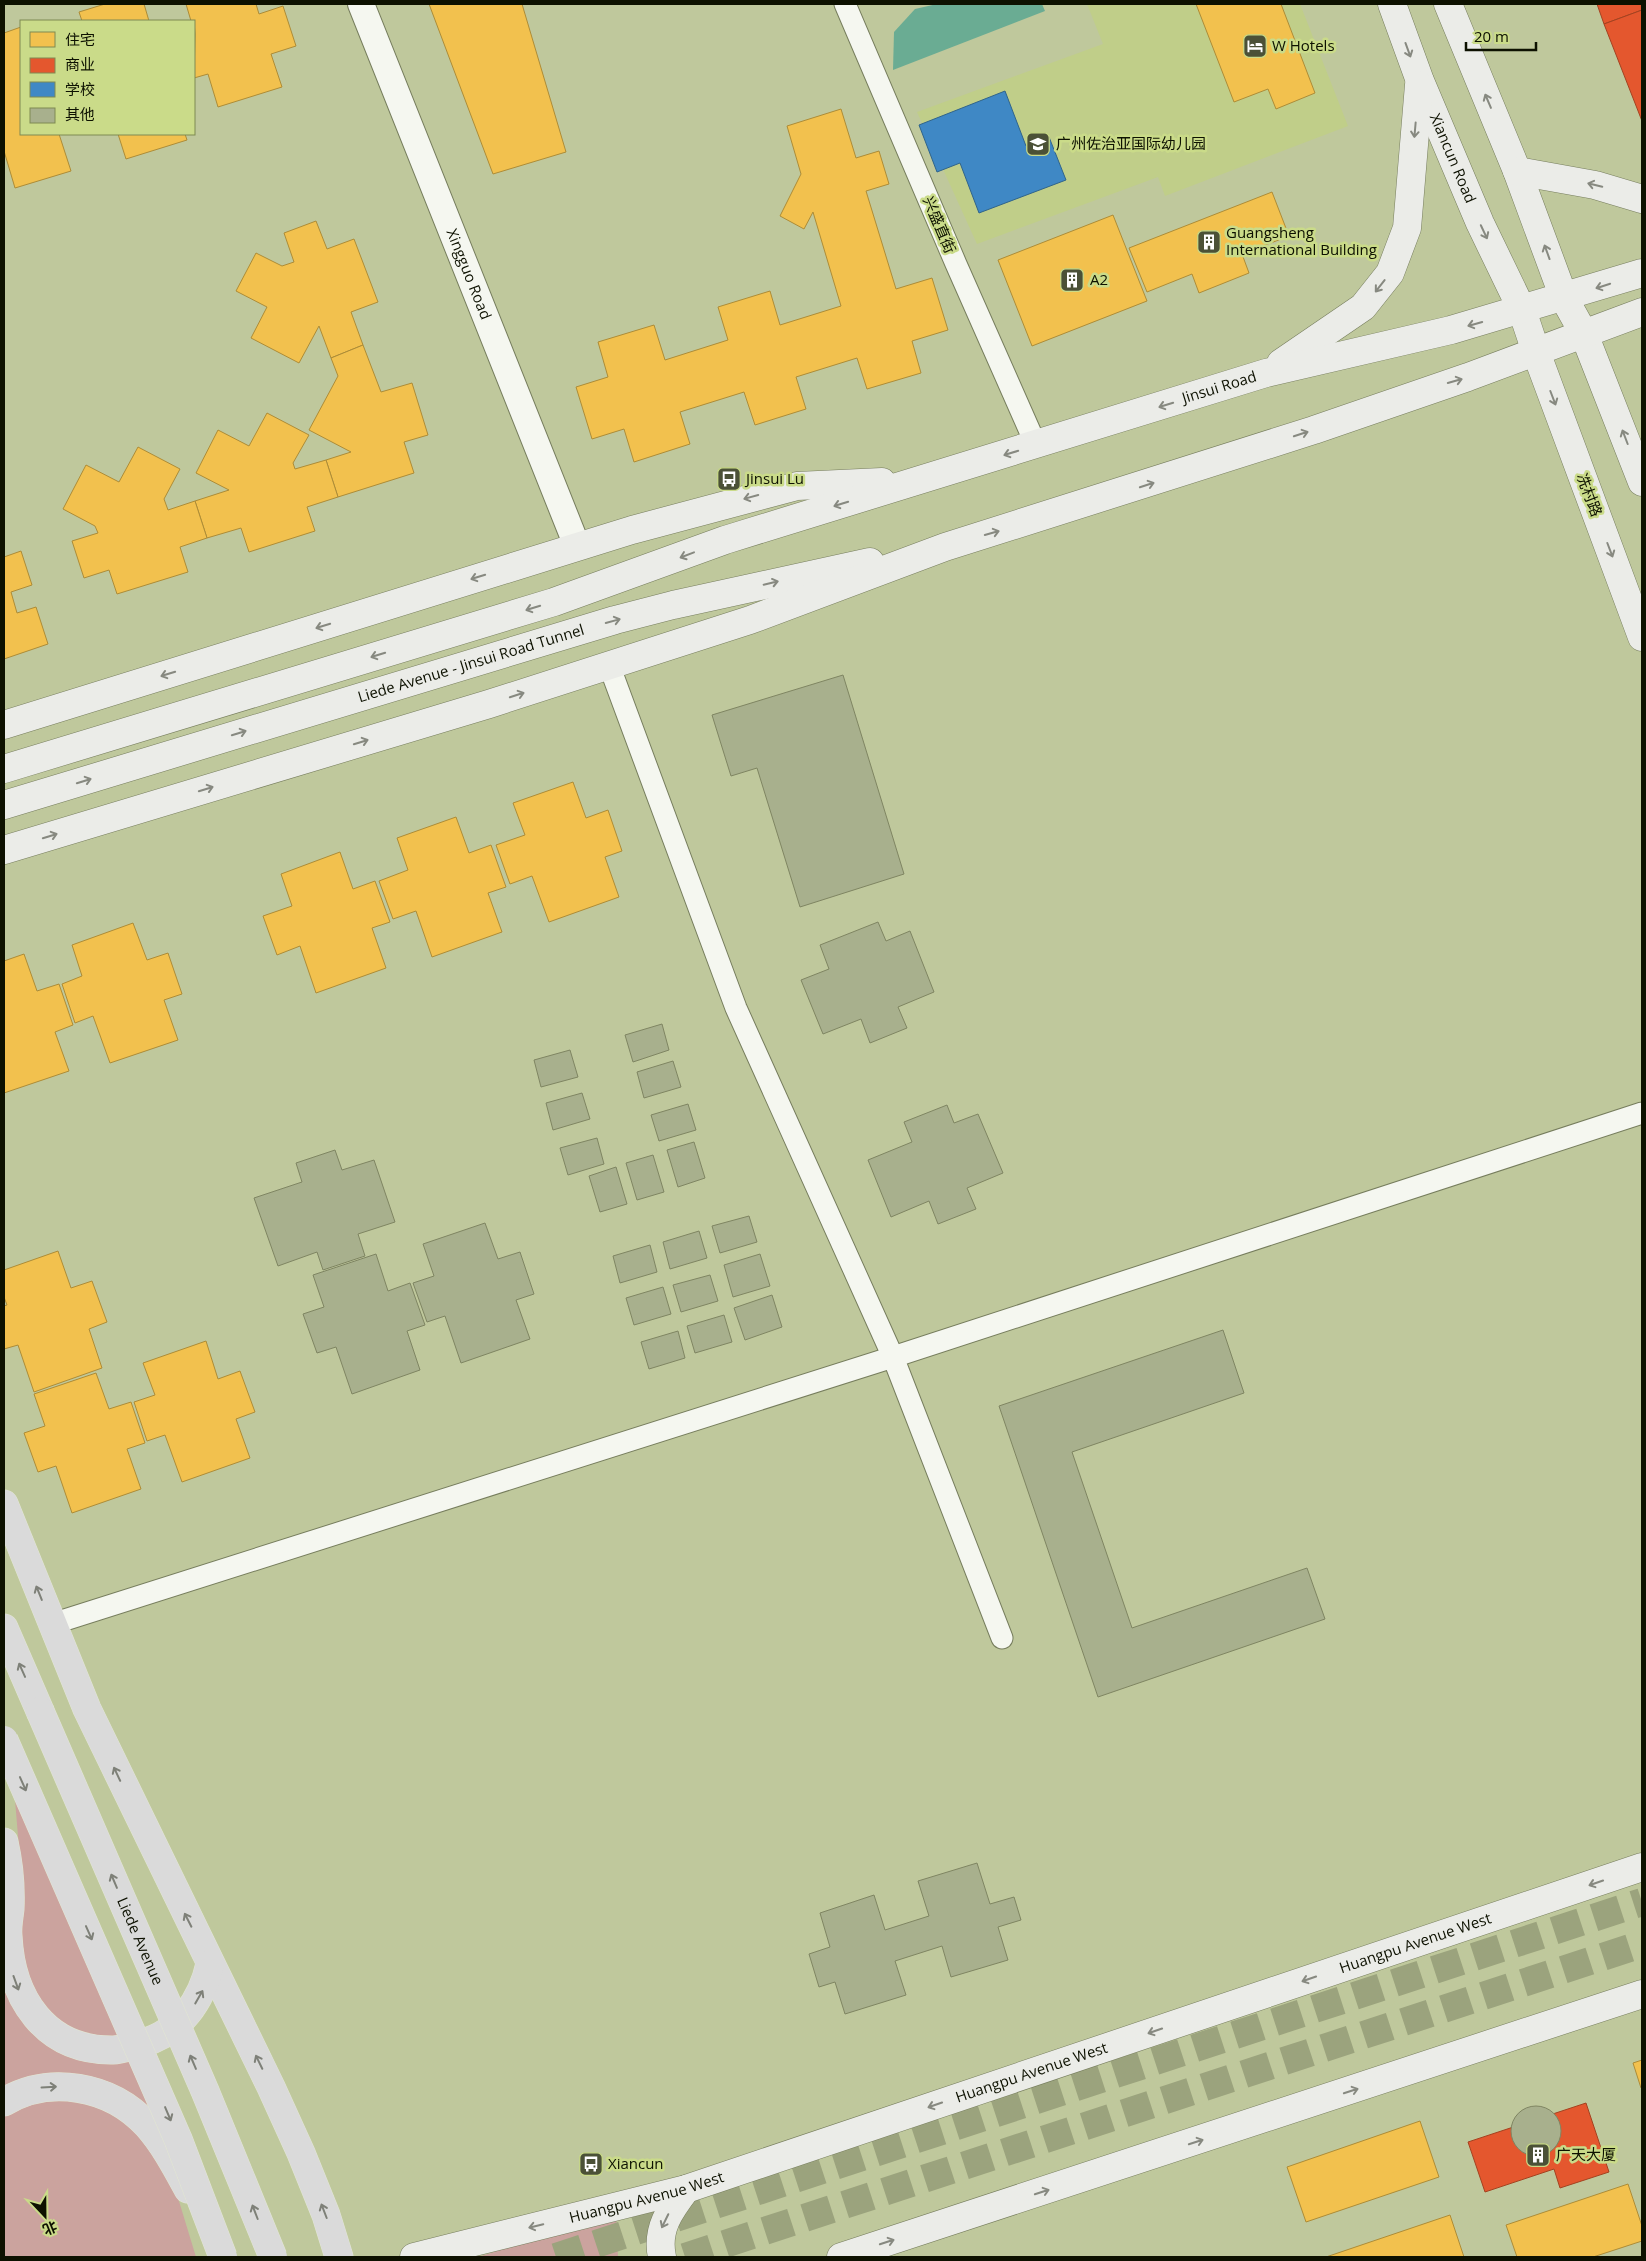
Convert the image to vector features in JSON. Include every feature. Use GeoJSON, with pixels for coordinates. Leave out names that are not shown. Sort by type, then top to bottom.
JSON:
{"type":"FeatureCollection","features":[{"type":"Feature","properties":{"kind":"highway"},"geometry":{"type":"LineString","coordinates":[[4,1504],[95,1727],[271,2087],[301,2153],[326,2215],[339,2257]]}},
{"type":"Feature","properties":{"kind":"highway","name":"Liede Avenue"},"geometry":{"type":"LineString","coordinates":[[4,1628],[206,2091],[273,2257]]}},
{"type":"Feature","properties":{"kind":"highway"},"geometry":{"type":"LineString","coordinates":[[4,1740],[171,2122],[222,2257]]}},
{"type":"Feature","properties":{"kind":"highway"},"geometry":{"type":"LineString","coordinates":[[4,1842],[10,1879],[6,1940],[13,1975],[26,2005],[55,2034],[71,2044],[91,2049],[115,2050],[150,2041],[167,2031],[188,2014],[206,1985],[210,1964]]}},
{"type":"Feature","properties":{"kind":"highway"},"geometry":{"type":"LineString","coordinates":[[4,2102],[20,2093],[44,2087],[73,2087],[101,2094],[124,2106],[146,2124],[173,2160],[222,2257]]}},
{"type":"Feature","properties":{"kind":"main road","name":"Xiancun Road"},"geometry":{"type":"LineString","coordinates":[[1392,4],[1420,82],[1480,223],[1522,310],[1536,352]]}},
{"type":"Feature","properties":{"kind":"main road"},"geometry":{"type":"LineString","coordinates":[[1448,4],[1517,171],[1564,298],[1584,334],[1642,482]]}},
{"type":"Feature","properties":{"kind":"main road"},"geometry":{"type":"LineString","coordinates":[[1266,373],[1363,308],[1390,273],[1406,228],[1420,82]]}},
{"type":"Feature","properties":{"kind":"main road"},"geometry":{"type":"LineString","coordinates":[[1517,171],[1595,185],[1642,199]]}},
{"type":"Feature","properties":{"kind":"main road","name":"Jinsui Road"},"geometry":{"type":"LineString","coordinates":[[921,480],[1266,373],[1451,330],[1564,298],[1642,273]]}},
{"type":"Feature","properties":{"kind":"main road"},"geometry":{"type":"LineString","coordinates":[[4,850],[750,620],[945,547],[1304,434],[1536,352],[1642,312]]}},
{"type":"Feature","properties":{"kind":"main road"},"geometry":{"type":"LineString","coordinates":[[1584,334],[1642,329]]}},
{"type":"Feature","properties":{"kind":"main road","name":"冼村路"},"geometry":{"type":"LineString","coordinates":[[1536,352],[1642,637]]}},
{"type":"Feature","properties":{"kind":"main road"},"geometry":{"type":"LineString","coordinates":[[4,725],[577,546],[798,486],[921,480]]}},
{"type":"Feature","properties":{"kind":"main road"},"geometry":{"type":"LineString","coordinates":[[4,769],[554,602],[725,540],[921,480]]}},
{"type":"Feature","properties":{"kind":"main road","name":"Liede Avenue - Jinsui Road Tunnel"},"geometry":{"type":"LineString","coordinates":[[4,805],[615,620],[812,574],[945,547]]}},
{"type":"Feature","properties":{"kind":"main road","name":"Huangpu Avenue West"},"geometry":{"type":"LineString","coordinates":[[414,2257],[686,2189],[1642,1867]]}},
{"type":"Feature","properties":{"kind":"main road"},"geometry":{"type":"LineString","coordinates":[[841,2257],[1642,1994]]}},
{"type":"Feature","properties":{"kind":"main road"},"geometry":{"type":"LineString","coordinates":[[662,2257],[660,2241],[662,2226],[686,2189]]}},
{"type":"Feature","properties":{"kind":"street","name":"Xingguo Road"},"geometry":{"type":"LineString","coordinates":[[361,4],[577,546]]}},
{"type":"Feature","properties":{"kind":"street","name":"兴盛直街"},"geometry":{"type":"LineString","coordinates":[[846,4],[956,264],[1036,445]]}},
{"type":"Feature","properties":{"kind":"street"},"geometry":{"type":"LineString","coordinates":[[609,665],[736,1008],[892,1357],[1002,1638]]}},
{"type":"Feature","properties":{"kind":"street"},"geometry":{"type":"LineString","coordinates":[[52,1624],[892,1357],[1642,1113]]}},
{"type":"Feature","properties":{"kind":"shaded area"},"geometry":{"type":"Polygon","coordinates":[[[937,4],[1042,4],[1045,11],[893,70],[894,32],[915,9],[937,4]]]}},
{"type":"Feature","properties":{"kind":"shaded area"},"geometry":{"type":"Polygon","coordinates":[[[1087,4],[1300,4],[1348,126],[1165,196],[1158,177],[977,244],[917,112],[1103,44],[1087,4]]]}},
{"type":"Feature","properties":{"kind":"shaded area"},"geometry":{"type":"Polygon","coordinates":[[[14,1788],[150,2106],[196,2257],[4,2257],[4,1971],[22,1884],[14,1788]]]}},
{"type":"Feature","properties":{"kind":"shaded area"},"geometry":{"type":"Polygon","coordinates":[[[616,2214],[618,2257],[478,2257],[616,2214]]]}},
{"type":"Feature","properties":{"kind":"building: 住宅"},"geometry":{"type":"Polygon","coordinates":[[[105,4],[144,4],[149,20],[82,20],[79,12],[105,4]]]}},
{"type":"Feature","properties":{"kind":"building: 住宅"},"geometry":{"type":"Polygon","coordinates":[[[186,4],[256,4],[259,14],[283,6],[296,46],[271,54],[282,87],[218,107],[208,74],[195,78],[195,20],[191,20],[186,4]]]}},
{"type":"Feature","properties":{"kind":"building: 住宅"},"geometry":{"type":"Polygon","coordinates":[[[429,4],[522,4],[566,152],[493,174],[429,4]]]}},
{"type":"Feature","properties":{"kind":"building: 住宅","name":"W Hotels"},"geometry":{"type":"Polygon","coordinates":[[[1196,4],[1281,4],[1315,93],[1276,109],[1268,89],[1234,102],[1196,4]]]}},
{"type":"Feature","properties":{"kind":"building: 住宅"},"geometry":{"type":"Polygon","coordinates":[[[20,27],[20,135],[59,135],[71,171],[15,188],[4,151],[4,33],[20,27]]]}},
{"type":"Feature","properties":{"kind":"building: 住宅"},"geometry":{"type":"Polygon","coordinates":[[[841,109],[856,158],[879,151],[889,184],[866,191],[896,289],[932,278],[948,330],[912,341],[921,373],[867,389],[857,358],[796,377],[806,409],[755,425],[744,392],[680,412],[690,444],[634,462],[624,429],[592,439],[576,387],[608,377],[598,342],[654,325],[665,360],[728,340],[718,307],[770,291],[780,325],[841,306],[813,212],[804,229],[780,216],[801,174],[787,126],[841,109]]]}},
{"type":"Feature","properties":{"kind":"building: 住宅"},"geometry":{"type":"Polygon","coordinates":[[[118,135],[185,135],[187,140],[126,159],[118,135]]]}},
{"type":"Feature","properties":{"kind":"building: 住宅","name":"Guangsheng International Building"},"geometry":{"type":"Polygon","coordinates":[[[1272,192],[1289,236],[1242,254],[1249,273],[1199,293],[1192,274],[1147,292],[1129,248],[1272,192]]]}},
{"type":"Feature","properties":{"kind":"building: 住宅","name":"A2"},"geometry":{"type":"Polygon","coordinates":[[[1113,215],[1147,301],[1032,346],[998,260],[1113,215]]]}},
{"type":"Feature","properties":{"kind":"building: 住宅"},"geometry":{"type":"Polygon","coordinates":[[[316,221],[327,249],[354,239],[378,302],[351,312],[363,345],[331,358],[319,326],[299,363],[251,338],[267,307],[236,291],[256,253],[282,266],[294,262],[284,233],[316,221]]]}},
{"type":"Feature","properties":{"kind":"building: 住宅"},"geometry":{"type":"Polygon","coordinates":[[[363,345],[381,392],[412,383],[428,435],[404,442],[414,473],[338,497],[326,460],[351,452],[309,430],[338,376],[331,358],[363,345]]]}},
{"type":"Feature","properties":{"kind":"building: 住宅"},"geometry":{"type":"Polygon","coordinates":[[[267,413],[309,435],[293,463],[295,469],[326,460],[338,497],[307,507],[315,531],[249,552],[241,528],[207,538],[195,501],[229,490],[196,473],[218,430],[249,446],[267,413]]]}},
{"type":"Feature","properties":{"kind":"building: 住宅"},"geometry":{"type":"Polygon","coordinates":[[[138,447],[180,469],[164,499],[168,510],[195,501],[207,538],[180,547],[188,572],[117,594],[109,570],[84,578],[72,541],[98,533],[95,526],[63,509],[86,465],[119,482],[138,447]]]}},
{"type":"Feature","properties":{"kind":"building: 住宅"},"geometry":{"type":"Polygon","coordinates":[[[21,551],[32,585],[11,592],[17,613],[36,607],[48,644],[4,659],[4,557],[21,551]]]}},
{"type":"Feature","properties":{"kind":"building: 住宅"},"geometry":{"type":"Polygon","coordinates":[[[573,782],[586,818],[608,810],[622,851],[605,857],[619,897],[549,922],[532,876],[510,884],[496,845],[525,835],[513,803],[573,782]]]}},
{"type":"Feature","properties":{"kind":"building: 住宅"},"geometry":{"type":"Polygon","coordinates":[[[456,817],[469,853],[491,845],[506,887],[488,893],[502,932],[432,957],[416,911],[393,919],[379,881],[408,870],[397,838],[456,817]]]}},
{"type":"Feature","properties":{"kind":"building: 住宅"},"geometry":{"type":"Polygon","coordinates":[[[340,852],[353,889],[375,881],[390,922],[372,928],[386,968],[316,993],[300,946],[277,955],[263,916],[292,906],[281,874],[340,852]]]}},
{"type":"Feature","properties":{"kind":"building: 住宅"},"geometry":{"type":"Polygon","coordinates":[[[133,923],[147,960],[168,953],[182,994],[164,1000],[178,1040],[110,1063],[93,1016],[75,1023],[62,984],[82,976],[72,945],[133,923]]]}},
{"type":"Feature","properties":{"kind":"building: 住宅"},"geometry":{"type":"Polygon","coordinates":[[[24,954],[37,991],[59,984],[73,1025],[55,1032],[69,1071],[4,1093],[4,961],[24,954]]]}},
{"type":"Feature","properties":{"kind":"building: 住宅"},"geometry":{"type":"Polygon","coordinates":[[[58,1251],[71,1288],[92,1281],[107,1322],[89,1329],[102,1368],[34,1392],[18,1345],[4,1349],[4,1306],[7,1305],[4,1297],[4,1270],[58,1251]]]}},
{"type":"Feature","properties":{"kind":"building: 住宅"},"geometry":{"type":"Polygon","coordinates":[[[206,1341],[218,1379],[240,1371],[255,1412],[236,1419],[250,1458],[182,1482],[165,1435],[147,1441],[134,1402],[155,1395],[143,1363],[206,1341]]]}},
{"type":"Feature","properties":{"kind":"building: 住宅"},"geometry":{"type":"Polygon","coordinates":[[[96,1373],[109,1409],[131,1402],[145,1443],[127,1449],[141,1489],[72,1513],[56,1466],[38,1472],[24,1433],[45,1426],[34,1394],[96,1373]]]}},
{"type":"Feature","properties":{"kind":"building: 住宅"},"geometry":{"type":"Polygon","coordinates":[[[1642,2060],[1642,2087],[1641,2088],[1633,2063],[1642,2060]]]}},
{"type":"Feature","properties":{"kind":"building: 住宅"},"geometry":{"type":"Polygon","coordinates":[[[1420,2121],[1439,2177],[1306,2222],[1287,2167],[1420,2121]]]}},
{"type":"Feature","properties":{"kind":"building: 住宅"},"geometry":{"type":"Polygon","coordinates":[[[1628,2184],[1642,2226],[1642,2241],[1593,2257],[1517,2257],[1506,2225],[1628,2184]]]}},
{"type":"Feature","properties":{"kind":"building: 住宅"},"geometry":{"type":"Polygon","coordinates":[[[1450,2215],[1464,2257],[1326,2257],[1450,2215]]]}},
{"type":"Feature","properties":{"kind":"building: 商业"},"geometry":{"type":"Polygon","coordinates":[[[1597,4],[1642,4],[1642,10],[1604,24],[1597,4]]]}},
{"type":"Feature","properties":{"kind":"building: 商业"},"geometry":{"type":"Polygon","coordinates":[[[1642,10],[1642,121],[1604,24],[1642,10]]]}},
{"type":"Feature","properties":{"kind":"building: 商业","name":"广天大厦"},"geometry":{"type":"Polygon","coordinates":[[[1586,2103],[1609,2172],[1560,2188],[1554,2169],[1485,2192],[1468,2142],[1586,2103]]]}},
{"type":"Feature","properties":{"kind":"building: 学校"},"geometry":{"type":"Polygon","coordinates":[[[1005,91],[1026,146],[1049,137],[1066,180],[979,213],[960,163],[937,172],[919,125],[1005,91]]]}},
{"type":"Feature","properties":{"kind":"building: 其他"},"geometry":{"type":"Polygon","coordinates":[[[843,675],[904,874],[800,907],[757,768],[731,776],[712,715],[843,675]]]}},
{"type":"Feature","properties":{"kind":"building: 其他"},"geometry":{"type":"Polygon","coordinates":[[[878,922],[886,941],[910,931],[934,992],[898,1007],[907,1028],[870,1043],[861,1019],[823,1034],[801,980],[829,969],[820,945],[878,922]]]}},
{"type":"Feature","properties":{"kind":"building: 其他"},"geometry":{"type":"Polygon","coordinates":[[[662,1024],[669,1050],[633,1062],[625,1035],[662,1024]]]}},
{"type":"Feature","properties":{"kind":"building: 其他"},"geometry":{"type":"Polygon","coordinates":[[[570,1050],[578,1077],[541,1087],[534,1060],[570,1050]]]}},
{"type":"Feature","properties":{"kind":"building: 其他"},"geometry":{"type":"Polygon","coordinates":[[[673,1061],[681,1087],[644,1098],[637,1072],[673,1061]]]}},
{"type":"Feature","properties":{"kind":"building: 其他"},"geometry":{"type":"Polygon","coordinates":[[[582,1093],[590,1119],[553,1130],[546,1103],[582,1093]]]}},
{"type":"Feature","properties":{"kind":"building: 其他"},"geometry":{"type":"Polygon","coordinates":[[[688,1104],[696,1130],[659,1141],[651,1115],[688,1104]]]}},
{"type":"Feature","properties":{"kind":"building: 其他"},"geometry":{"type":"Polygon","coordinates":[[[947,1105],[954,1123],[978,1114],[1003,1173],[967,1188],[976,1209],[938,1224],[929,1201],[891,1217],[868,1160],[912,1142],[904,1122],[947,1105]]]}},
{"type":"Feature","properties":{"kind":"building: 其他"},"geometry":{"type":"Polygon","coordinates":[[[597,1138],[604,1164],[568,1175],[560,1148],[597,1138]]]}},
{"type":"Feature","properties":{"kind":"building: 其他"},"geometry":{"type":"Polygon","coordinates":[[[694,1142],[705,1178],[678,1187],[667,1150],[694,1142]]]}},
{"type":"Feature","properties":{"kind":"building: 其他"},"geometry":{"type":"Polygon","coordinates":[[[335,1150],[342,1170],[374,1160],[395,1222],[358,1234],[365,1256],[323,1270],[317,1252],[278,1266],[254,1198],[302,1182],[296,1163],[335,1150]]]}},
{"type":"Feature","properties":{"kind":"building: 其他"},"geometry":{"type":"Polygon","coordinates":[[[653,1155],[664,1192],[637,1200],[626,1163],[653,1155]]]}},
{"type":"Feature","properties":{"kind":"building: 其他"},"geometry":{"type":"Polygon","coordinates":[[[616,1167],[627,1204],[600,1212],[589,1176],[616,1167]]]}},
{"type":"Feature","properties":{"kind":"building: 其他"},"geometry":{"type":"Polygon","coordinates":[[[749,1216],[757,1242],[720,1253],[712,1226],[749,1216]]]}},
{"type":"Feature","properties":{"kind":"building: 其他"},"geometry":{"type":"Polygon","coordinates":[[[485,1223],[498,1259],[520,1252],[534,1294],[516,1300],[530,1339],[461,1363],[445,1316],[427,1322],[413,1283],[434,1276],[423,1244],[485,1223]]]}},
{"type":"Feature","properties":{"kind":"building: 其他"},"geometry":{"type":"Polygon","coordinates":[[[699,1231],[707,1258],[670,1269],[663,1242],[699,1231]]]}},
{"type":"Feature","properties":{"kind":"building: 其他"},"geometry":{"type":"Polygon","coordinates":[[[650,1245],[657,1272],[620,1283],[613,1256],[650,1245]]]}},
{"type":"Feature","properties":{"kind":"building: 其他"},"geometry":{"type":"Polygon","coordinates":[[[376,1254],[388,1291],[410,1283],[425,1325],[407,1331],[420,1370],[352,1394],[336,1347],[317,1353],[303,1314],[324,1307],[313,1275],[376,1254]]]}},
{"type":"Feature","properties":{"kind":"building: 其他"},"geometry":{"type":"Polygon","coordinates":[[[760,1254],[770,1286],[733,1297],[724,1265],[760,1254]]]}},
{"type":"Feature","properties":{"kind":"building: 其他"},"geometry":{"type":"Polygon","coordinates":[[[710,1275],[718,1301],[681,1312],[673,1285],[710,1275]]]}},
{"type":"Feature","properties":{"kind":"building: 其他"},"geometry":{"type":"Polygon","coordinates":[[[663,1287],[671,1314],[634,1325],[626,1298],[663,1287]]]}},
{"type":"Feature","properties":{"kind":"building: 其他"},"geometry":{"type":"Polygon","coordinates":[[[772,1295],[782,1327],[745,1340],[734,1308],[772,1295]]]}},
{"type":"Feature","properties":{"kind":"building: 其他"},"geometry":{"type":"Polygon","coordinates":[[[724,1315],[732,1342],[695,1353],[687,1326],[724,1315]]]}},
{"type":"Feature","properties":{"kind":"building: 其他"},"geometry":{"type":"Polygon","coordinates":[[[1223,1330],[1244,1393],[1072,1452],[1132,1628],[1307,1568],[1325,1619],[1098,1697],[999,1406],[1223,1330]]]}},
{"type":"Feature","properties":{"kind":"building: 其他"},"geometry":{"type":"Polygon","coordinates":[[[678,1331],[685,1358],[649,1369],[641,1342],[678,1331]]]}},
{"type":"Feature","properties":{"kind":"building: 其他"},"geometry":{"type":"Polygon","coordinates":[[[977,1863],[990,1904],[1014,1897],[1021,1920],[998,1927],[1008,1960],[951,1977],[942,1946],[895,1961],[906,1995],[845,2014],[835,1982],[819,1987],[809,1954],[830,1947],[820,1913],[874,1895],[885,1930],[929,1916],[918,1881],[977,1863]]]}},
{"type":"Feature","properties":{"kind":"building: 其他"},"geometry":{"type":"Polygon","coordinates":[[[1531,2106],[1541,2106],[1554,2113],[1561,2126],[1561,2136],[1554,2149],[1541,2156],[1531,2156],[1522,2152],[1515,2145],[1511,2136],[1511,2126],[1515,2117],[1522,2110],[1531,2106]]]}},
{"type":"Feature","properties":{"kind":"tunnel"},"geometry":{"type":"LineString","coordinates":[[556,2257],[1642,1902]]}},
{"type":"Feature","properties":{"kind":"tunnel"},"geometry":{"type":"LineString","coordinates":[[685,2257],[1642,1944]]}},
{"type":"Feature","properties":{"kind":"place","name":"W Hotels"},"geometry":{"type":"Point","coordinates":[1255,46]}},
{"type":"Feature","properties":{"kind":"place","name":"广州佐治亚国际幼儿园"},"geometry":{"type":"Point","coordinates":[1038,144]}},
{"type":"Feature","properties":{"kind":"place","name":"Guangsheng International Building"},"geometry":{"type":"Point","coordinates":[1209,242]}},
{"type":"Feature","properties":{"kind":"place","name":"A2"},"geometry":{"type":"Point","coordinates":[1072,280]}},
{"type":"Feature","properties":{"kind":"place","name":"Jinsui Lu"},"geometry":{"type":"Point","coordinates":[729,479]}},
{"type":"Feature","properties":{"kind":"place","name":"广天大厦"},"geometry":{"type":"Point","coordinates":[1538,2155]}},
{"type":"Feature","properties":{"kind":"place","name":"Xiancun"},"geometry":{"type":"Point","coordinates":[591,2164]}}]}
